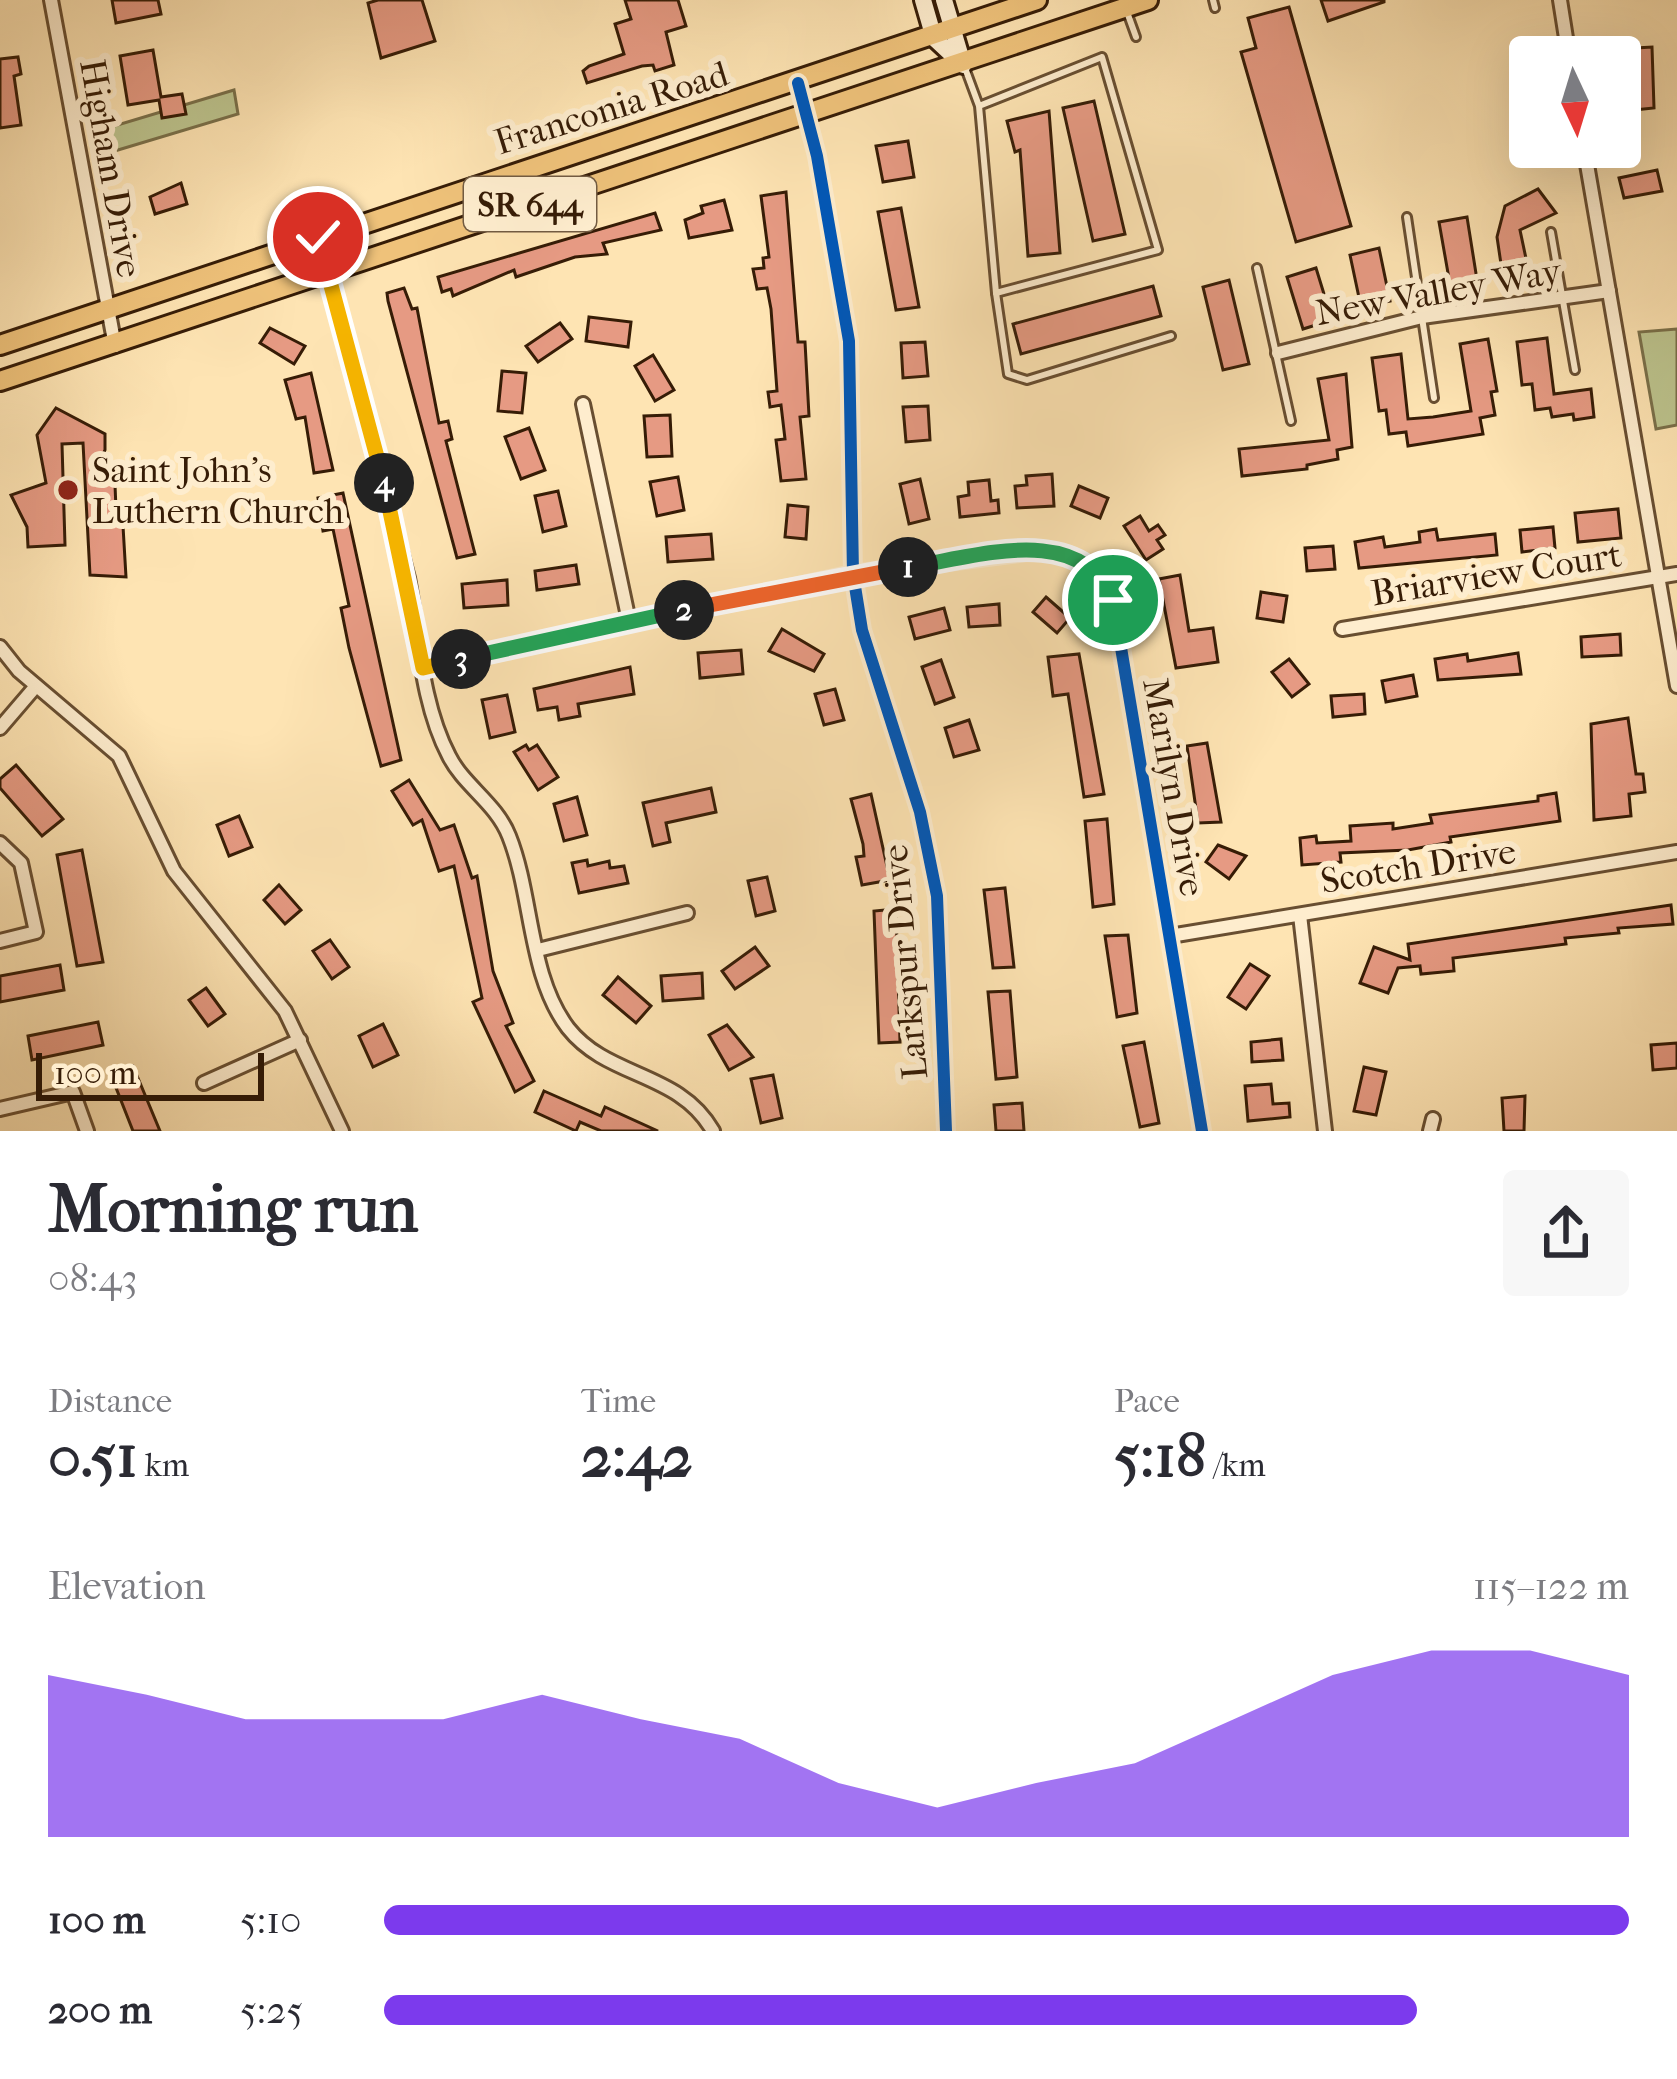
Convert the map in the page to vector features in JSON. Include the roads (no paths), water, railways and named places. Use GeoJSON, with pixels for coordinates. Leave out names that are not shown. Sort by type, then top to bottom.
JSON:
{"type":"FeatureCollection","features":[{"type":"Feature","properties":{"kind":"main road"},"geometry":{"type":"LineString","coordinates":[[923,0],[934,38],[963,65]]}},
{"type":"Feature","properties":{"kind":"main road"},"geometry":{"type":"LineString","coordinates":[[944,0],[963,65]]}},
{"type":"Feature","properties":{"kind":"main road","name":"Franconia Road"},"geometry":{"type":"LineString","coordinates":[[0,345],[934,38],[1036,0]]}},
{"type":"Feature","properties":{"kind":"main road","name":"Franconia Road"},"geometry":{"type":"LineString","coordinates":[[0,381],[807,117],[1148,0]]}},
{"type":"Feature","properties":{"kind":"street","name":"Higham Drive"},"geometry":{"type":"LineString","coordinates":[[51,0],[116,346]]}},
{"type":"Feature","properties":{"kind":"street"},"geometry":{"type":"LineString","coordinates":[[1560,0],[1566,36]]}},
{"type":"Feature","properties":{"kind":"street","name":"Larkspur Drive"},"geometry":{"type":"LineString","coordinates":[[798,83],[849,340],[853,574],[871,667],[920,812],[937,896],[946,1131]]}},
{"type":"Feature","properties":{"kind":"street"},"geometry":{"type":"LineString","coordinates":[[1588,168],[1677,686]]}},
{"type":"Feature","properties":{"kind":"street"},"geometry":{"type":"LineString","coordinates":[[318,237],[408,578],[423,668],[447,754],[494,808],[510,838],[554,1005],[577,1038],[607,1060],[681,1092],[713,1131]]}},
{"type":"Feature","properties":{"kind":"street","name":"New Valley Way"},"geometry":{"type":"LineString","coordinates":[[1278,353],[1422,317],[1609,292]]}},
{"type":"Feature","properties":{"kind":"street"},"geometry":{"type":"LineString","coordinates":[[583,404],[629,621]]}},
{"type":"Feature","properties":{"kind":"street","name":"Marilyn Drive"},"geometry":{"type":"LineString","coordinates":[[423,668],[853,574],[1035,551],[1070,554],[1096,570],[1113,600],[1202,1131]]}},
{"type":"Feature","properties":{"kind":"street","name":"Briarview Court"},"geometry":{"type":"LineString","coordinates":[[1342,629],[1677,574]]}},
{"type":"Feature","properties":{"kind":"street"},"geometry":{"type":"LineString","coordinates":[[0,647],[36,686],[119,756],[174,871],[272,991],[342,1131]]}},
{"type":"Feature","properties":{"kind":"street"},"geometry":{"type":"LineString","coordinates":[[0,728],[36,686]]}},
{"type":"Feature","properties":{"kind":"street"},"geometry":{"type":"LineString","coordinates":[[0,843],[21,863],[36,932],[0,941]]}},
{"type":"Feature","properties":{"kind":"street","name":"Scotch Drive"},"geometry":{"type":"LineString","coordinates":[[1170,936],[1677,852]]}},
{"type":"Feature","properties":{"kind":"street"},"geometry":{"type":"LineString","coordinates":[[538,950],[687,913]]}},
{"type":"Feature","properties":{"kind":"street"},"geometry":{"type":"LineString","coordinates":[[1300,915],[1325,1131]]}},
{"type":"Feature","properties":{"kind":"street"},"geometry":{"type":"LineString","coordinates":[[204,1084],[300,1040]]}},
{"type":"Feature","properties":{"kind":"street"},"geometry":{"type":"LineString","coordinates":[[0,1109],[74,1092],[87,1131]]}},
{"type":"Feature","properties":{"kind":"lane"},"geometry":{"type":"LineString","coordinates":[[1126,8],[1136,37]]}},
{"type":"Feature","properties":{"kind":"lane"},"geometry":{"type":"LineString","coordinates":[[979,106],[1102,57],[1157,250],[996,293]]}},
{"type":"Feature","properties":{"kind":"lane"},"geometry":{"type":"LineString","coordinates":[[963,65],[979,106],[1001,359],[1008,374],[1027,380],[1171,336]]}},
{"type":"Feature","properties":{"kind":"lane"},"geometry":{"type":"LineString","coordinates":[[1407,217],[1434,398]]}},
{"type":"Feature","properties":{"kind":"lane"},"geometry":{"type":"LineString","coordinates":[[1551,232],[1575,370]]}},
{"type":"Feature","properties":{"kind":"lane"},"geometry":{"type":"LineString","coordinates":[[1257,268],[1291,421]]}},
{"type":"Feature","properties":{"kind":"place","name":"Saint John's Luthern Church"},"geometry":{"type":"Point","coordinates":[68,490]}}]}
